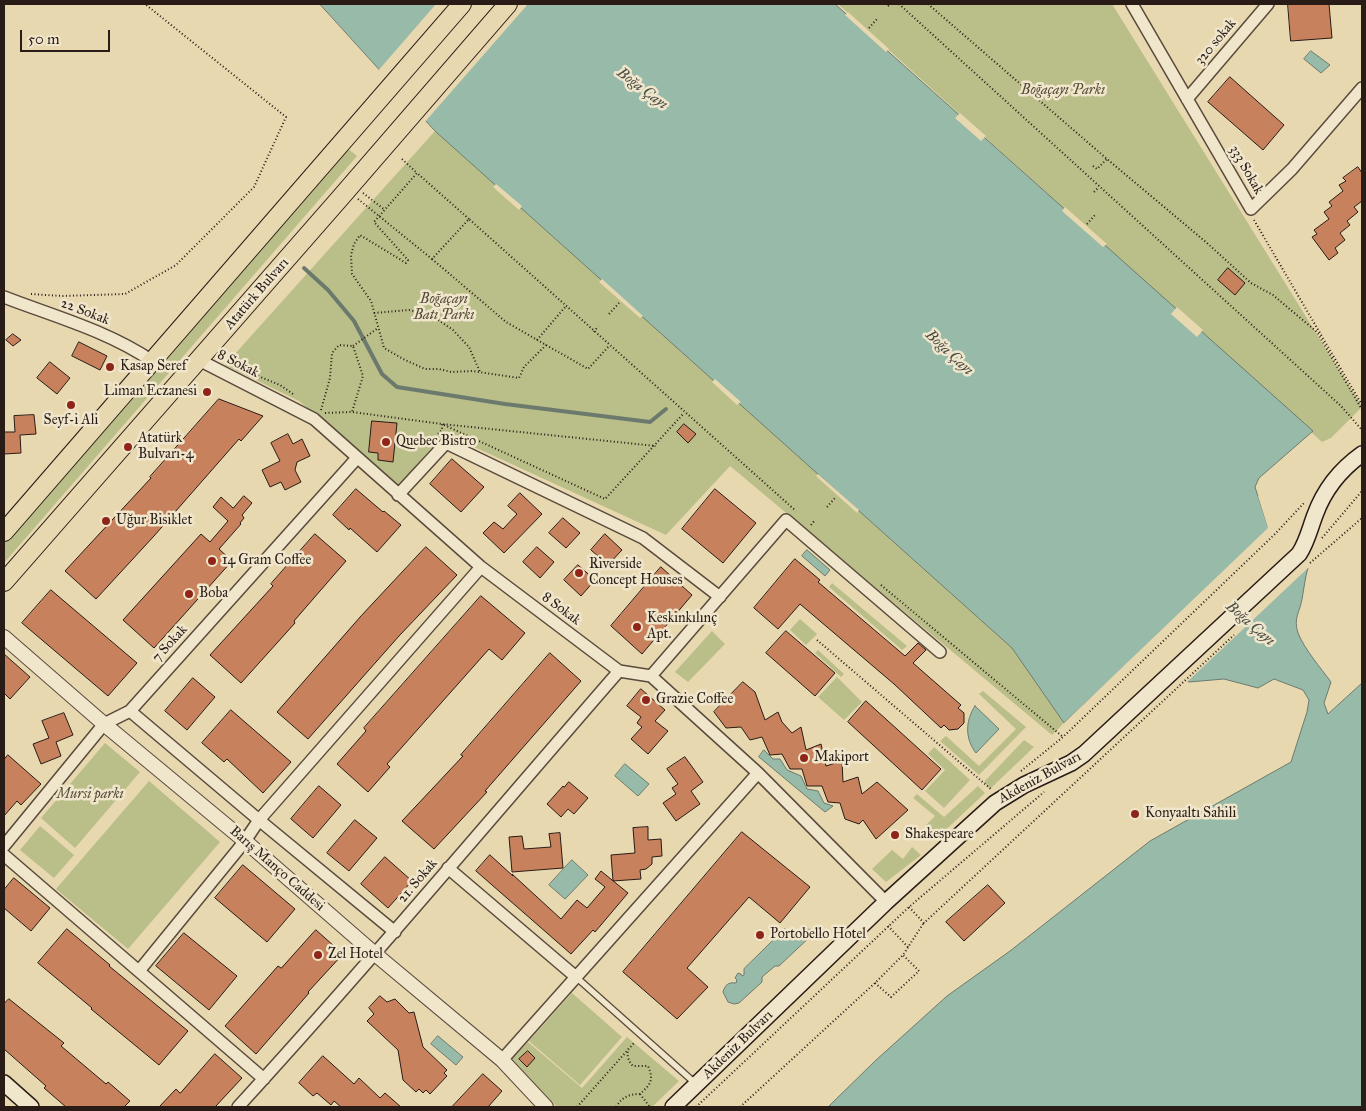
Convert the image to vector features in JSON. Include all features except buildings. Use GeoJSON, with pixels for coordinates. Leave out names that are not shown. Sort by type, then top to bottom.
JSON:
{"type":"FeatureCollection","features":[{"type":"Feature","properties":{"kind":"main road"},"geometry":{"type":"LineString","coordinates":[[4,532],[462,4]]}},
{"type":"Feature","properties":{"kind":"main road","name":"Atatürk Bulvarı"},"geometry":{"type":"LineString","coordinates":[[4,582],[199,360],[348,196],[508,4]]}},
{"type":"Feature","properties":{"kind":"main road","name":"Akdeniz Bulvarı"},"geometry":{"type":"LineString","coordinates":[[673,1107],[886,902],[995,803],[1024,785],[1070,764],[1084,754],[1306,561],[1306,544],[1316,512],[1332,484],[1349,463],[1362,454]]}},
{"type":"Feature","properties":{"kind":"main road"},"geometry":{"type":"LineString","coordinates":[[4,1084],[31,1107]]}},
{"type":"Feature","properties":{"kind":"street","name":"333 Sokak"},"geometry":{"type":"LineString","coordinates":[[1132,4],[1251,209],[1292,169],[1362,88]]}},
{"type":"Feature","properties":{"kind":"street","name":"320 sokak"},"geometry":{"type":"LineString","coordinates":[[1187,99],[1268,4]]}},
{"type":"Feature","properties":{"kind":"street","name":"22 Sokak"},"geometry":{"type":"LineString","coordinates":[[4,297],[111,338],[152,361]]}},
{"type":"Feature","properties":{"kind":"street","name":"8 Sokak"},"geometry":{"type":"LineString","coordinates":[[199,360],[314,419],[481,567],[619,671],[651,676]]}},
{"type":"Feature","properties":{"kind":"street"},"geometry":{"type":"LineString","coordinates":[[398,495],[446,443],[644,538],[720,597]]}},
{"type":"Feature","properties":{"kind":"street","name":"7 Sokak"},"geometry":{"type":"LineString","coordinates":[[4,846],[104,724],[130,711],[357,458]]}},
{"type":"Feature","properties":{"kind":"street"},"geometry":{"type":"LineString","coordinates":[[886,902],[758,773],[651,676],[786,520],[940,652]]}},
{"type":"Feature","properties":{"kind":"street"},"geometry":{"type":"LineString","coordinates":[[139,971],[245,841],[259,820],[481,567]]}},
{"type":"Feature","properties":{"kind":"street","name":"Barış Manço Caddesi"},"geometry":{"type":"LineString","coordinates":[[4,636],[104,724],[245,841],[375,954],[502,1060],[546,1107]]}},
{"type":"Feature","properties":{"kind":"street","name":"21. Sokak"},"geometry":{"type":"LineString","coordinates":[[238,1107],[395,932],[619,671]]}},
{"type":"Feature","properties":{"kind":"street"},"geometry":{"type":"LineString","coordinates":[[130,711],[395,932]]}},
{"type":"Feature","properties":{"kind":"street"},"geometry":{"type":"LineString","coordinates":[[502,1060],[758,773]]}},
{"type":"Feature","properties":{"kind":"street"},"geometry":{"type":"LineString","coordinates":[[4,855],[264,1079]]}},
{"type":"Feature","properties":{"kind":"street"},"geometry":{"type":"LineString","coordinates":[[448,868],[576,977]]}},
{"type":"Feature","properties":{"kind":"lane"},"geometry":{"type":"LineString","coordinates":[[576,977],[697,1084]]}},
{"type":"Feature","properties":{"kind":"path"},"geometry":{"type":"LineString","coordinates":[[23,294],[62,296],[125,294],[176,265],[254,187],[286,117],[144,4]]}},
{"type":"Feature","properties":{"kind":"path"},"geometry":{"type":"LineString","coordinates":[[899,4],[1340,406],[1362,430]]}},
{"type":"Feature","properties":{"kind":"path"},"geometry":{"type":"LineString","coordinates":[[928,4],[1251,283],[1273,295],[1316,332],[1362,407]]}},
{"type":"Feature","properties":{"kind":"path"},"geometry":{"type":"LineString","coordinates":[[869,28],[877,19]]}},
{"type":"Feature","properties":{"kind":"path"},"geometry":{"type":"LineString","coordinates":[[402,159],[796,512]]}},
{"type":"Feature","properties":{"kind":"path"},"geometry":{"type":"LineString","coordinates":[[1093,166],[1097,169],[1106,159]]}},
{"type":"Feature","properties":{"kind":"path"},"geometry":{"type":"LineString","coordinates":[[417,173],[374,222],[408,260],[406,263],[360,235],[354,244],[351,255],[352,274],[371,301],[384,348],[425,369],[439,369],[450,372],[480,372],[519,378],[524,366],[546,345]]}},
{"type":"Feature","properties":{"kind":"path"},"geometry":{"type":"LineString","coordinates":[[1094,192],[1099,186]]}},
{"type":"Feature","properties":{"kind":"path"},"geometry":{"type":"LineString","coordinates":[[360,190],[385,210]]}},
{"type":"Feature","properties":{"kind":"path"},"geometry":{"type":"LineString","coordinates":[[348,196],[380,217],[506,322],[537,340],[588,369],[610,345]]}},
{"type":"Feature","properties":{"kind":"path"},"geometry":{"type":"LineString","coordinates":[[1087,224],[1094,215]]}},
{"type":"Feature","properties":{"kind":"path"},"geometry":{"type":"LineString","coordinates":[[432,259],[468,220]]}},
{"type":"Feature","properties":{"kind":"path"},"geometry":{"type":"LineString","coordinates":[[1254,220],[1362,407]]}},
{"type":"Feature","properties":{"kind":"path"},"geometry":{"type":"LineString","coordinates":[[609,314],[619,303]]}},
{"type":"Feature","properties":{"kind":"path"},"geometry":{"type":"LineString","coordinates":[[537,340],[566,306]]}},
{"type":"Feature","properties":{"kind":"path"},"geometry":{"type":"LineString","coordinates":[[374,313],[409,310],[431,315],[454,330],[469,347],[480,372]]}},
{"type":"Feature","properties":{"kind":"path"},"geometry":{"type":"LineString","coordinates":[[594,332],[598,326]]}},
{"type":"Feature","properties":{"kind":"path"},"geometry":{"type":"LineString","coordinates":[[378,328],[353,346],[340,345],[332,352],[330,378],[320,413],[352,412],[442,424],[656,446]]}},
{"type":"Feature","properties":{"kind":"path"},"geometry":{"type":"LineString","coordinates":[[352,412],[363,376],[353,346]]}},
{"type":"Feature","properties":{"kind":"path"},"geometry":{"type":"LineString","coordinates":[[1321,539],[1362,491]]}},
{"type":"Feature","properties":{"kind":"path"},"geometry":{"type":"LineString","coordinates":[[827,507],[835,498]]}},
{"type":"Feature","properties":{"kind":"path"},"geometry":{"type":"LineString","coordinates":[[1306,561],[1362,518]]}},
{"type":"Feature","properties":{"kind":"path"},"geometry":{"type":"LineString","coordinates":[[812,526],[815,520]]}},
{"type":"Feature","properties":{"kind":"path","name":"Akdeniz Bulvarı"},"geometry":{"type":"LineString","coordinates":[[879,582],[1063,737],[1275,534]]}},
{"type":"Feature","properties":{"kind":"path"},"geometry":{"type":"LineString","coordinates":[[740,1107],[875,983],[903,954],[924,923],[1234,634]]}},
{"type":"Feature","properties":{"kind":"path"},"geometry":{"type":"LineString","coordinates":[[817,640],[994,792]]}},
{"type":"Feature","properties":{"kind":"path"},"geometry":{"type":"LineString","coordinates":[[696,1107],[909,906],[1044,791]]}},
{"type":"Feature","properties":{"kind":"path"},"geometry":{"type":"LineString","coordinates":[[909,906],[924,923]]}},
{"type":"Feature","properties":{"kind":"path"},"geometry":{"type":"LineString","coordinates":[[888,926],[908,947]]}},
{"type":"Feature","properties":{"kind":"path"},"geometry":{"type":"LineString","coordinates":[[875,983],[891,997],[919,971],[903,954]]}},
{"type":"Feature","properties":{"kind":"path"},"geometry":{"type":"LineString","coordinates":[[577,1107],[634,1043]]}},
{"type":"Feature","properties":{"kind":"path"},"geometry":{"type":"LineString","coordinates":[[616,1107],[622,1099],[628,1095],[640,1094],[650,1084],[651,1078],[648,1066],[633,1066],[627,1056],[628,1049]]}},
{"type":"Feature","properties":{"kind":"path"},"geometry":{"type":"LineString","coordinates":[[640,1094],[650,1107]]}},
{"type":"Feature","properties":{"kind":"green space","name":"Boğaçayı Parkı"},"geometry":{"type":"Polygon","coordinates":[[[838,4],[1112,4],[1362,407],[1331,438],[1322,442],[838,4]]]}},
{"type":"Feature","properties":{"kind":"green space","name":"Boğaçayı Batı Parkı"},"geometry":{"type":"Polygon","coordinates":[[[435,131],[1012,648],[1064,723],[1052,735],[730,466],[666,535],[444,433],[399,485],[299,401],[225,365],[435,131]]]}},
{"type":"Feature","properties":{"kind":"green space"},"geometry":{"type":"Polygon","coordinates":[[[347,148],[357,156],[4,563],[4,543],[347,148]]]}},
{"type":"Feature","properties":{"kind":"green space"},"geometry":{"type":"Polygon","coordinates":[[[832,583],[907,646],[902,650],[829,587],[832,583]]]}},
{"type":"Feature","properties":{"kind":"green space"},"geometry":{"type":"Polygon","coordinates":[[[800,619],[817,634],[806,645],[790,630],[800,619]]]}},
{"type":"Feature","properties":{"kind":"green space"},"geometry":{"type":"Polygon","coordinates":[[[712,631],[725,644],[688,682],[675,672],[712,631]]]}},
{"type":"Feature","properties":{"kind":"green space"},"geometry":{"type":"Polygon","coordinates":[[[818,650],[844,674],[841,677],[815,653],[818,650]]]}},
{"type":"Feature","properties":{"kind":"green space"},"geometry":{"type":"Polygon","coordinates":[[[837,677],[862,702],[844,720],[818,697],[837,677]]]}},
{"type":"Feature","properties":{"kind":"green space"},"geometry":{"type":"Polygon","coordinates":[[[983,691],[1026,727],[979,775],[940,741],[946,736],[979,766],[1016,729],[979,694],[983,691]]]}},
{"type":"Feature","properties":{"kind":"green space"},"geometry":{"type":"Polygon","coordinates":[[[1024,740],[1034,747],[990,789],[984,782],[1024,740]]]}},
{"type":"Feature","properties":{"kind":"green space","name":"Mursi parkı"},"geometry":{"type":"Polygon","coordinates":[[[105,743],[140,772],[75,848],[41,818],[105,743]]]}},
{"type":"Feature","properties":{"kind":"green space"},"geometry":{"type":"Polygon","coordinates":[[[934,747],[970,780],[944,808],[925,791],[945,770],[928,754],[934,747]]]}},
{"type":"Feature","properties":{"kind":"green space"},"geometry":{"type":"Polygon","coordinates":[[[149,781],[220,842],[128,949],[56,889],[149,781]]]}},
{"type":"Feature","properties":{"kind":"green space"},"geometry":{"type":"Polygon","coordinates":[[[978,786],[985,793],[937,838],[926,825],[935,816],[913,798],[917,794],[944,817],[978,786]]]}},
{"type":"Feature","properties":{"kind":"green space"},"geometry":{"type":"Polygon","coordinates":[[[40,826],[74,855],[54,878],[20,850],[40,826]]]}},
{"type":"Feature","properties":{"kind":"green space"},"geometry":{"type":"Polygon","coordinates":[[[912,847],[921,855],[886,882],[872,869],[892,850],[903,859],[912,847]]]}},
{"type":"Feature","properties":{"kind":"green space"},"geometry":{"type":"Polygon","coordinates":[[[572,993],[622,1037],[580,1085],[529,1041],[572,993]]]}},
{"type":"Feature","properties":{"kind":"green space"},"geometry":{"type":"Polygon","coordinates":[[[627,1037],[679,1081],[652,1107],[557,1107],[511,1059],[528,1042],[582,1088],[627,1037]]]}},
{"type":"Feature","properties":{"kind":"water","name":"Boğa Çayı"},"geometry":{"type":"Polygon","coordinates":[[[320,4],[835,4],[1313,431],[1259,478],[1255,487],[1268,527],[1308,568],[1297,619],[1297,628],[1305,646],[1331,682],[1324,703],[1328,714],[1362,683],[1362,1107],[828,1107],[875,1061],[947,996],[1010,951],[1150,841],[1291,762],[1309,700],[1303,690],[1274,679],[1258,688],[1224,679],[1189,682],[1140,652],[1064,723],[1012,648],[435,131],[320,4]]]}},
{"type":"Feature","properties":{"kind":"water"},"geometry":{"type":"Polygon","coordinates":[[[1311,51],[1330,65],[1321,73],[1304,59],[1311,51]]]}},
{"type":"Feature","properties":{"kind":"water"},"geometry":{"type":"Polygon","coordinates":[[[807,550],[830,570],[825,576],[802,556],[807,550]]]}},
{"type":"Feature","properties":{"kind":"water"},"geometry":{"type":"Polygon","coordinates":[[[975,706],[999,729],[976,753],[968,736],[969,718],[975,706]]]}},
{"type":"Feature","properties":{"kind":"water"},"geometry":{"type":"Polygon","coordinates":[[[764,750],[773,759],[780,759],[787,770],[801,776],[807,789],[818,791],[824,803],[833,806],[825,812],[759,757],[764,750]]]}},
{"type":"Feature","properties":{"kind":"water"},"geometry":{"type":"Polygon","coordinates":[[[625,764],[649,784],[638,796],[615,776],[625,764]]]}},
{"type":"Feature","properties":{"kind":"water"},"geometry":{"type":"Polygon","coordinates":[[[572,860],[588,875],[565,899],[549,885],[572,860]]]}},
{"type":"Feature","properties":{"kind":"water"},"geometry":{"type":"Polygon","coordinates":[[[785,929],[789,931],[815,930],[779,966],[775,966],[762,977],[762,982],[739,1003],[728,1002],[723,992],[726,986],[736,983],[737,980],[735,978],[738,973],[742,976],[744,975],[744,969],[785,929]]]}},
{"type":"Feature","properties":{"kind":"water"},"geometry":{"type":"Polygon","coordinates":[[[438,1036],[463,1057],[456,1065],[431,1044],[438,1036]]]}},
{"type":"Feature","properties":{"kind":"pier"},"geometry":{"type":"Polygon","coordinates":[[[436,4],[528,4],[424,123],[377,72],[436,4]]]}},
{"type":"Feature","properties":{"kind":"pier"},"geometry":{"type":"Polygon","coordinates":[[[848,12],[889,49],[886,52],[845,15],[848,12]]]}},
{"type":"Feature","properties":{"kind":"pier"},"geometry":{"type":"Polygon","coordinates":[[[960,113],[986,136],[981,141],[955,118],[960,113]]]}},
{"type":"Feature","properties":{"kind":"pier"},"geometry":{"type":"Polygon","coordinates":[[[496,184],[522,206],[519,210],[493,187],[496,184]]]}},
{"type":"Feature","properties":{"kind":"pier"},"geometry":{"type":"Polygon","coordinates":[[[1065,207],[1107,244],[1103,247],[1062,211],[1065,207]]]}},
{"type":"Feature","properties":{"kind":"pier"},"geometry":{"type":"Polygon","coordinates":[[[602,279],[643,316],[640,318],[599,282],[602,279]]]}},
{"type":"Feature","properties":{"kind":"pier"},"geometry":{"type":"Polygon","coordinates":[[[1177,307],[1203,330],[1197,337],[1171,314],[1177,307]]]}},
{"type":"Feature","properties":{"kind":"pier"},"geometry":{"type":"Polygon","coordinates":[[[715,379],[741,402],[737,405],[712,382],[715,379]]]}},
{"type":"Feature","properties":{"kind":"pier"},"geometry":{"type":"Polygon","coordinates":[[[818,474],[859,510],[857,513],[816,476],[818,474]]]}},
{"type":"Feature","properties":{"kind":"pier"},"geometry":{"type":"Polygon","coordinates":[[[1260,495],[1270,526],[1310,568],[1186,683],[1140,655],[1066,725],[1062,725],[1268,528],[1258,496],[1260,495]]]}},
{"type":"Feature","properties":{"kind":"waterway"},"geometry":{"type":"LineString","coordinates":[[304,268],[328,290],[354,321],[382,374],[397,387],[505,404],[650,422],[666,409]]}},
{"type":"Feature","properties":{"kind":"place","name":"Kasap Seref"},"geometry":{"type":"Point","coordinates":[110,367]}},
{"type":"Feature","properties":{"kind":"place","name":"Liman Eczanesi"},"geometry":{"type":"Point","coordinates":[207,392]}},
{"type":"Feature","properties":{"kind":"place","name":"Seyf-i Ali"},"geometry":{"type":"Point","coordinates":[71,405]}},
{"type":"Feature","properties":{"kind":"place","name":"Quebec Bistro"},"geometry":{"type":"Point","coordinates":[386,442]}},
{"type":"Feature","properties":{"kind":"place","name":"Atatürk Bulvarı-4"},"geometry":{"type":"Point","coordinates":[128,447]}},
{"type":"Feature","properties":{"kind":"place","name":"Uğur Bisiklet"},"geometry":{"type":"Point","coordinates":[106,521]}},
{"type":"Feature","properties":{"kind":"place","name":"14 Gram Coffee"},"geometry":{"type":"Point","coordinates":[212,561]}},
{"type":"Feature","properties":{"kind":"place","name":"Riverside Concept Houses"},"geometry":{"type":"Point","coordinates":[579,573]}},
{"type":"Feature","properties":{"kind":"place","name":"Boba"},"geometry":{"type":"Point","coordinates":[189,594]}},
{"type":"Feature","properties":{"kind":"place","name":"Keskinkılınç Apt."},"geometry":{"type":"Point","coordinates":[637,627]}},
{"type":"Feature","properties":{"kind":"place","name":"Grazie Coffee"},"geometry":{"type":"Point","coordinates":[646,700]}},
{"type":"Feature","properties":{"kind":"place","name":"Makiport"},"geometry":{"type":"Point","coordinates":[804,758]}},
{"type":"Feature","properties":{"kind":"place","name":"Konyaaltı Sahili"},"geometry":{"type":"Point","coordinates":[1135,814]}},
{"type":"Feature","properties":{"kind":"place","name":"Shakespeare"},"geometry":{"type":"Point","coordinates":[895,835]}},
{"type":"Feature","properties":{"kind":"place","name":"Portobello Hotel"},"geometry":{"type":"Point","coordinates":[760,935]}},
{"type":"Feature","properties":{"kind":"place","name":"Zel Hotel"},"geometry":{"type":"Point","coordinates":[318,955]}}]}
